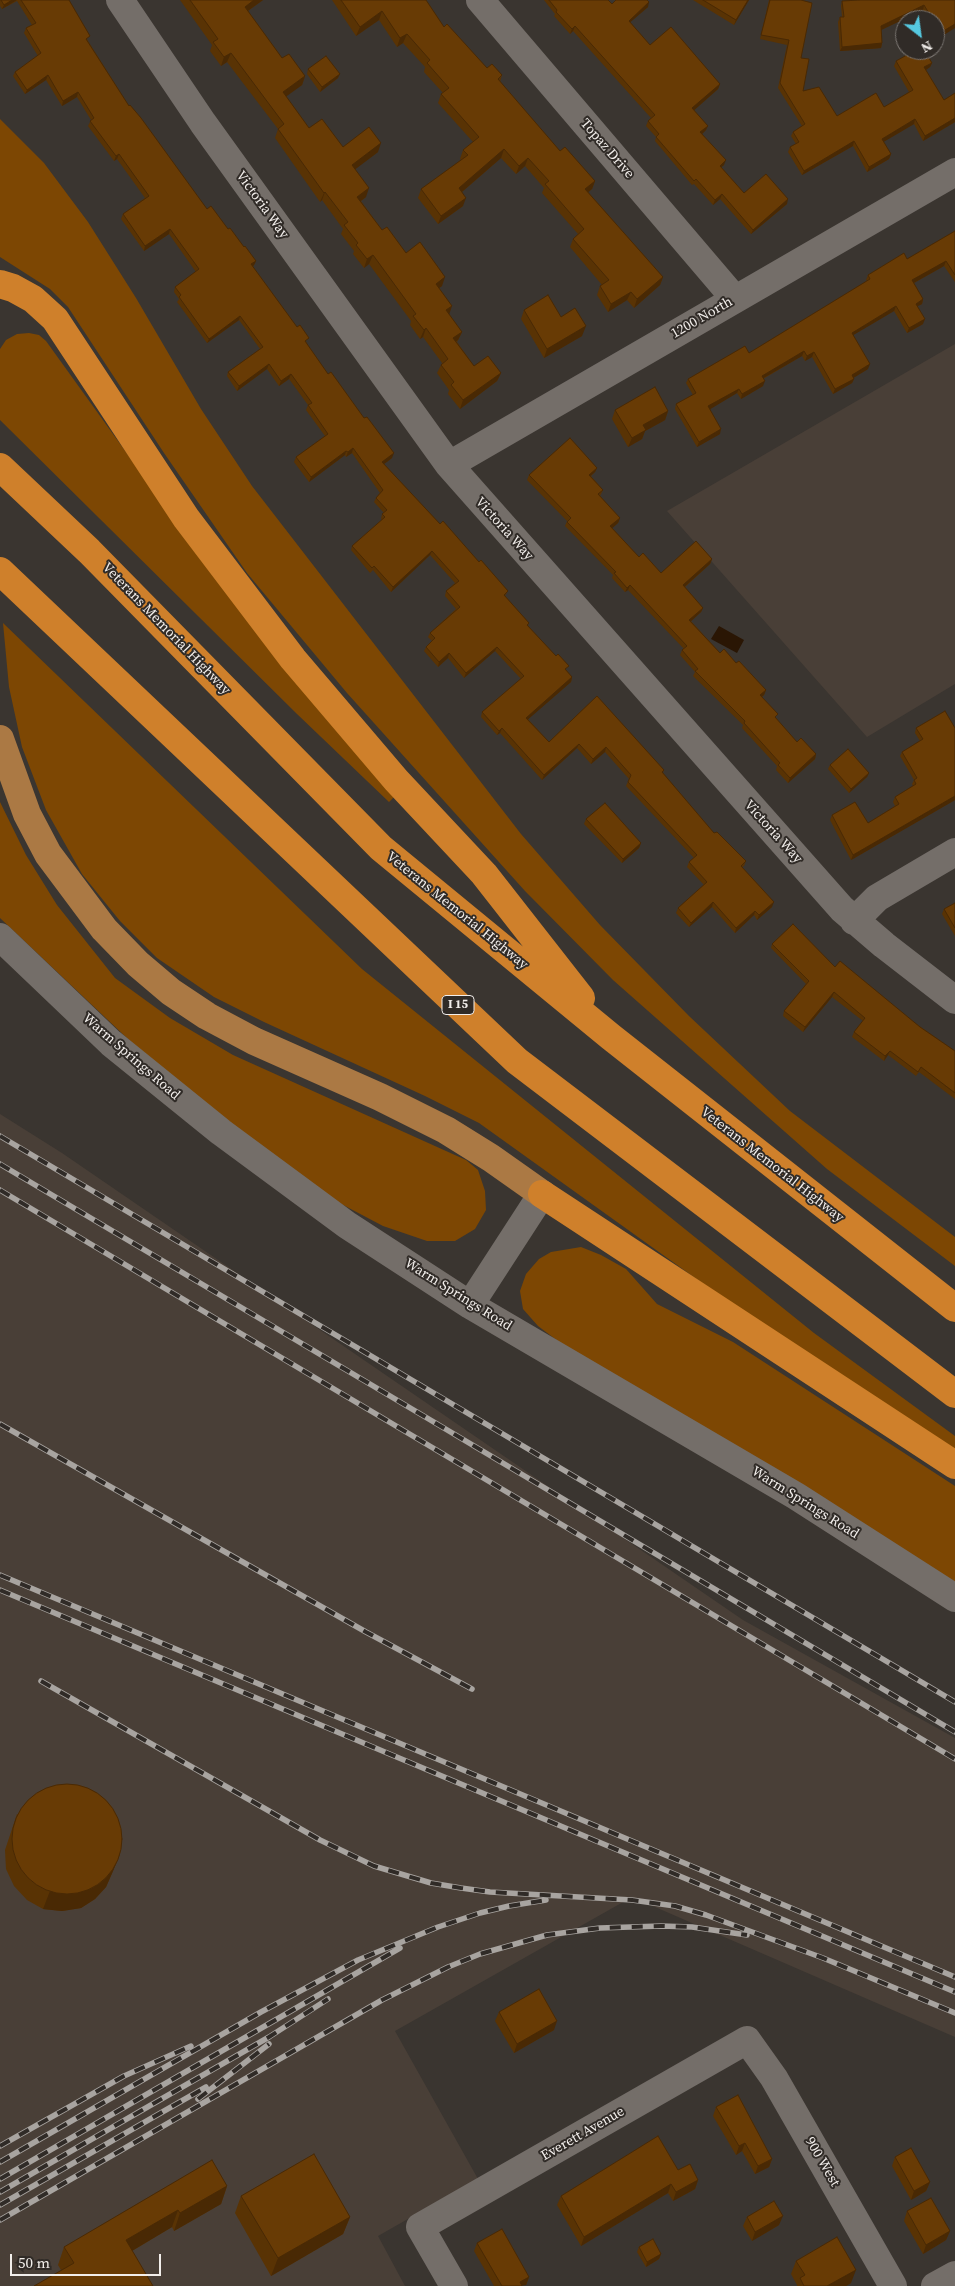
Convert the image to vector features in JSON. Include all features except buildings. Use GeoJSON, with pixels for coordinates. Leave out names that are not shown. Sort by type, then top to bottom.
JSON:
{"type":"FeatureCollection","features":[{"type":"Feature","properties":{"kind":"highway"},"geometry":{"type":"LineString","coordinates":[[0,284],[13,288],[33,300],[55,319],[186,518],[293,659],[396,780],[484,874],[611,1037]]}},
{"type":"Feature","properties":{"kind":"highway","name":"Veterans Memorial Highway"},"geometry":{"type":"LineString","coordinates":[[0,467],[90,551],[381,848],[611,1037],[955,1308]]}},
{"type":"Feature","properties":{"kind":"highway","name":"I 15"},"geometry":{"type":"LineString","coordinates":[[0,571],[517,1061],[955,1394]]}},
{"type":"Feature","properties":{"kind":"highway"},"geometry":{"type":"LineString","coordinates":[[542,1194],[955,1465]]}},
{"type":"Feature","properties":{"kind":"main road"},"geometry":{"type":"LineString","coordinates":[[0,739],[27,814],[48,854],[104,929],[138,964],[171,992],[207,1016],[254,1041],[380,1096],[446,1130],[491,1158],[542,1194]]}},
{"type":"Feature","properties":{"kind":"street","name":"Victoria Way"},"geometry":{"type":"LineString","coordinates":[[120,0],[198,116],[449,465],[854,920],[955,1000]]}},
{"type":"Feature","properties":{"kind":"street","name":"Topaz Drive"},"geometry":{"type":"LineString","coordinates":[[480,0],[735,299]]}},
{"type":"Feature","properties":{"kind":"street","name":"1200 North"},"geometry":{"type":"LineString","coordinates":[[449,465],[955,172]]}},
{"type":"Feature","properties":{"kind":"street"},"geometry":{"type":"LineString","coordinates":[[854,920],[877,898],[955,852]]}},
{"type":"Feature","properties":{"kind":"street","name":"Warm Springs Road"},"geometry":{"type":"LineString","coordinates":[[0,937],[111,1042],[221,1132],[347,1225],[470,1305],[796,1496],[955,1598]]}},
{"type":"Feature","properties":{"kind":"street"},"geometry":{"type":"LineString","coordinates":[[470,1305],[542,1194]]}},
{"type":"Feature","properties":{"kind":"street","name":"Everett Avenue"},"geometry":{"type":"LineString","coordinates":[[454,2286],[420,2227],[747,2040]]}},
{"type":"Feature","properties":{"kind":"street","name":"900 West"},"geometry":{"type":"LineString","coordinates":[[747,2040],[774,2078],[893,2286]]}},
{"type":"Feature","properties":{"kind":"street"},"geometry":{"type":"LineString","coordinates":[[935,2286],[955,2275]]}},
{"type":"Feature","properties":{"kind":"shaded area"},"geometry":{"type":"Polygon","coordinates":[[[0,119],[44,163],[88,222],[136,298],[201,409],[252,486],[521,834],[600,925],[689,1016],[790,1111],[955,1237],[955,1266],[827,1169],[613,980],[525,891],[347,693],[247,573],[164,453],[68,307],[50,289],[0,257],[0,119]]]}},
{"type":"Feature","properties":{"kind":"shaded area"},"geometry":{"type":"Polygon","coordinates":[[[29,333],[39,335],[46,341],[172,516],[398,793],[389,802],[297,714],[0,420],[0,349],[6,340],[17,334],[29,333]]]}},
{"type":"Feature","properties":{"kind":"shaded area"},"geometry":{"type":"Polygon","coordinates":[[[955,344],[955,684],[867,737],[667,511],[955,344]]]}},
{"type":"Feature","properties":{"kind":"shaded area"},"geometry":{"type":"Polygon","coordinates":[[[3,623],[362,969],[814,1333],[955,1436],[955,1455],[730,1303],[479,1123],[214,997],[157,958],[120,921],[82,874],[46,810],[22,747],[9,687],[3,623]]]}},
{"type":"Feature","properties":{"kind":"shaded area"},"geometry":{"type":"Polygon","coordinates":[[[719,626],[744,640],[737,653],[711,639],[719,626]]]}},
{"type":"Feature","properties":{"kind":"shaded area"},"geometry":{"type":"Polygon","coordinates":[[[0,802],[26,855],[57,905],[115,978],[170,1018],[233,1055],[466,1160],[478,1170],[485,1191],[486,1210],[475,1229],[455,1241],[427,1241],[383,1226],[328,1197],[229,1123],[129,1040],[0,918],[0,802]]]}},
{"type":"Feature","properties":{"kind":"shaded area"},"geometry":{"type":"Polygon","coordinates":[[[0,1114],[62,1153],[743,1620],[955,1738],[955,2037],[632,1897],[395,2031],[478,2179],[378,2236],[405,2286],[0,2286],[0,1114]]]}},
{"type":"Feature","properties":{"kind":"shaded area"},"geometry":{"type":"Polygon","coordinates":[[[581,1247],[601,1255],[626,1269],[657,1304],[733,1342],[955,1486],[955,1582],[567,1348],[538,1326],[523,1309],[520,1291],[526,1274],[539,1259],[551,1252],[581,1247]]]}},
{"type":"Feature","properties":{"kind":"railway"},"geometry":{"type":"LineString","coordinates":[[0,1136],[955,1702]]}},
{"type":"Feature","properties":{"kind":"railway"},"geometry":{"type":"LineString","coordinates":[[0,1164],[955,1732]]}},
{"type":"Feature","properties":{"kind":"railway"},"geometry":{"type":"LineString","coordinates":[[0,1190],[955,1759]]}},
{"type":"Feature","properties":{"kind":"railway"},"geometry":{"type":"LineString","coordinates":[[0,1424],[366,1632],[472,1689]]}},
{"type":"Feature","properties":{"kind":"railway"},"geometry":{"type":"LineString","coordinates":[[0,1575],[955,1977]]}},
{"type":"Feature","properties":{"kind":"railway"},"geometry":{"type":"LineString","coordinates":[[0,1590],[955,1992]]}},
{"type":"Feature","properties":{"kind":"railway"},"geometry":{"type":"LineString","coordinates":[[41,1681],[320,1840],[374,1866],[431,1883],[490,1892],[632,1900],[675,1906],[706,1915],[823,1958],[955,2013]]}},
{"type":"Feature","properties":{"kind":"railway"},"geometry":{"type":"LineString","coordinates":[[0,2162],[261,2012],[358,1960],[438,1927],[480,1913],[546,1900]]}},
{"type":"Feature","properties":{"kind":"railway"},"geometry":{"type":"LineString","coordinates":[[0,2220],[382,2000],[448,1967],[480,1954],[547,1935],[600,1928],[692,1927],[747,1935]]}},
{"type":"Feature","properties":{"kind":"railway"},"geometry":{"type":"LineString","coordinates":[[0,2179],[400,1948]]}},
{"type":"Feature","properties":{"kind":"railway"},"geometry":{"type":"LineString","coordinates":[[0,2192],[269,2037],[328,1999]]}},
{"type":"Feature","properties":{"kind":"railway"},"geometry":{"type":"LineString","coordinates":[[198,2099],[269,2044]]}},
{"type":"Feature","properties":{"kind":"railway"},"geometry":{"type":"LineString","coordinates":[[0,2146],[124,2076],[191,2046]]}},
{"type":"Feature","properties":{"kind":"railway"},"geometry":{"type":"LineString","coordinates":[[0,2205],[206,2087]]}}]}
